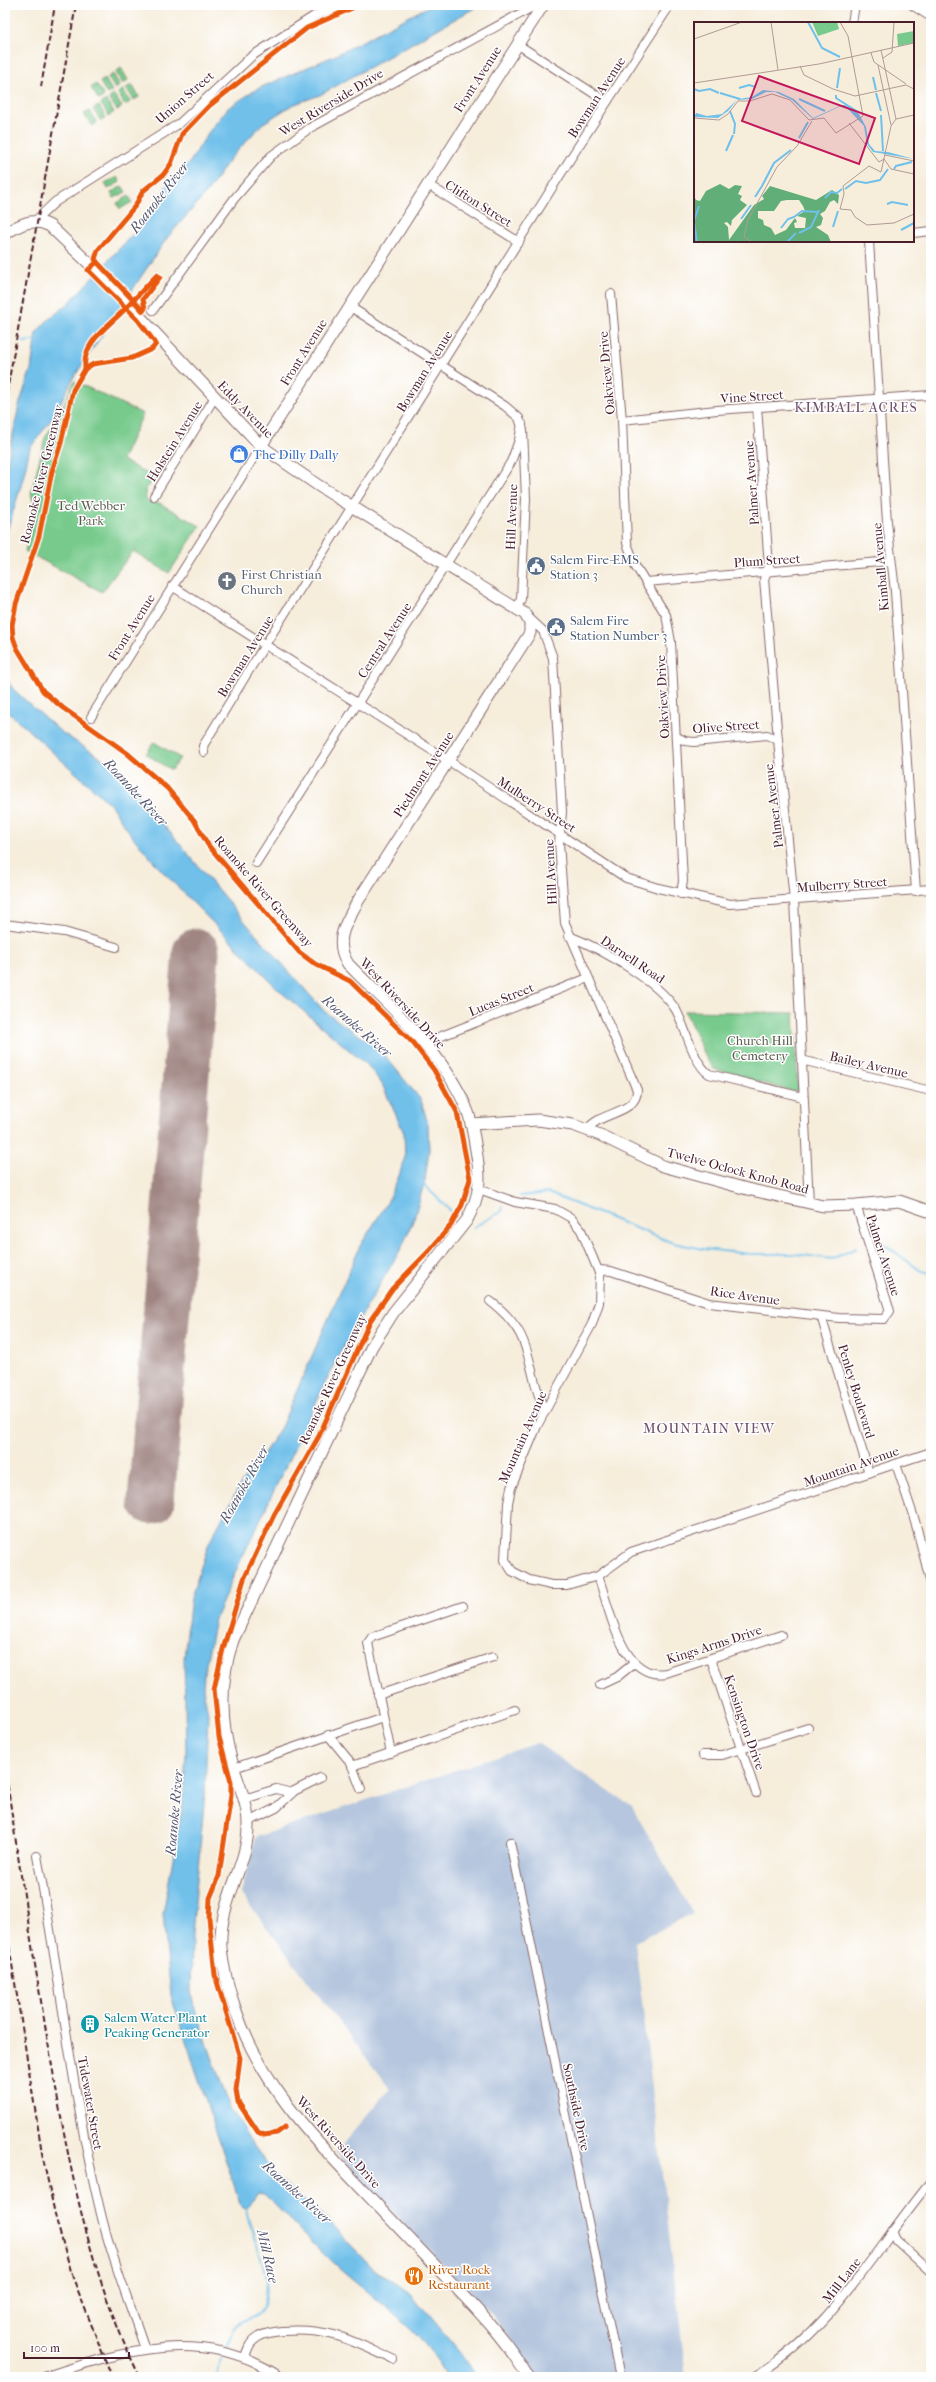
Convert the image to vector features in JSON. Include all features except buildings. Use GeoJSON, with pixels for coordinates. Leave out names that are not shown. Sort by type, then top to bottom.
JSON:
{"type":"FeatureCollection","features":[{"type":"Feature","properties":{"kind":"street","name":"Union Street"},"geometry":{"type":"LineString","coordinates":[[5,234],[23,224],[35,221],[55,202],[180,123],[252,56],[314,16],[340,5]]}},
{"type":"Feature","properties":{"kind":"street","name":"West Riverside Drive"},"geometry":{"type":"LineString","coordinates":[[153,310],[234,199],[270,156],[310,128],[536,5]]}},
{"type":"Feature","properties":{"kind":"street","name":"Front Avenue"},"geometry":{"type":"LineString","coordinates":[[91,717],[349,306],[543,5]]}},
{"type":"Feature","properties":{"kind":"street","name":"Bowman Avenue"},"geometry":{"type":"LineString","coordinates":[[204,752],[203,746],[265,646],[607,102],[670,5]]}},
{"type":"Feature","properties":{"kind":"street"},"geometry":{"type":"LineString","coordinates":[[852,22],[855,5]]}},
{"type":"Feature","properties":{"kind":"street"},"geometry":{"type":"LineString","coordinates":[[912,5],[931,17]]}},
{"type":"Feature","properties":{"kind":"street"},"geometry":{"type":"LineString","coordinates":[[517,44],[607,102]]}},
{"type":"Feature","properties":{"kind":"street","name":"Clifton Street"},"geometry":{"type":"LineString","coordinates":[[427,184],[519,242]]}},
{"type":"Feature","properties":{"kind":"street","name":"Eddy Avenue"},"geometry":{"type":"LineString","coordinates":[[35,221],[50,226],[97,271],[261,446],[352,507],[517,609],[529,618]]}},
{"type":"Feature","properties":{"kind":"street"},"geometry":{"type":"LineString","coordinates":[[914,233],[931,232]]}},
{"type":"Feature","properties":{"kind":"street","name":"Kimball Avenue"},"geometry":{"type":"LineString","coordinates":[[869,242],[916,891]]}},
{"type":"Feature","properties":{"kind":"street","name":"Oakview Drive"},"geometry":{"type":"LineString","coordinates":[[610,294],[622,420],[627,538],[635,565],[669,624],[677,737],[683,881],[681,894]]}},
{"type":"Feature","properties":{"kind":"street"},"geometry":{"type":"LineString","coordinates":[[349,306],[505,406],[516,415],[522,424]]}},
{"type":"Feature","properties":{"kind":"street","name":"Vine Street"},"geometry":{"type":"LineString","coordinates":[[622,420],[757,407],[931,395]]}},
{"type":"Feature","properties":{"kind":"street","name":"Holstein Avenue"},"geometry":{"type":"LineString","coordinates":[[154,496],[215,398]]}},
{"type":"Feature","properties":{"kind":"street","name":"Palmer Avenue"},"geometry":{"type":"LineString","coordinates":[[757,407],[769,566],[764,579],[794,900],[809,1203]]}},
{"type":"Feature","properties":{"kind":"street","name":"Central Avenue"},"geometry":{"type":"LineString","coordinates":[[256,863],[511,462],[519,440],[522,424]]}},
{"type":"Feature","properties":{"kind":"street","name":"Hill Avenue"},"geometry":{"type":"LineString","coordinates":[[517,609],[521,600],[526,507],[522,424]]}},
{"type":"Feature","properties":{"kind":"street","name":"Plum Street"},"geometry":{"type":"LineString","coordinates":[[646,582],[891,561]]}},
{"type":"Feature","properties":{"kind":"street","name":"Mulberry Street"},"geometry":{"type":"LineString","coordinates":[[172,586],[449,761],[626,878],[681,894],[730,904],[931,889]]}},
{"type":"Feature","properties":{"kind":"street","name":"Hill Avenue"},"geometry":{"type":"LineString","coordinates":[[529,618],[543,631],[553,658],[562,812],[560,833],[564,916],[569,936],[637,1090],[634,1102],[595,1121],[588,1130]]}},
{"type":"Feature","properties":{"kind":"street","name":"Piedmont Avenue"},"geometry":{"type":"LineString","coordinates":[[341,947],[342,930],[358,901],[530,633],[529,618]]}},
{"type":"Feature","properties":{"kind":"street","name":"Olive Street"},"geometry":{"type":"LineString","coordinates":[[677,737],[685,741],[694,742],[766,735],[778,740]]}},
{"type":"Feature","properties":{"kind":"street"},"geometry":{"type":"LineString","coordinates":[[5,924],[64,932],[116,947]]}},
{"type":"Feature","properties":{"kind":"street","name":"Darnell Road"},"geometry":{"type":"LineString","coordinates":[[569,936],[598,948],[652,985],[664,996],[676,1010],[701,1067],[709,1074],[803,1097]]}},
{"type":"Feature","properties":{"kind":"street","name":"West Riverside Drive"},"geometry":{"type":"LineString","coordinates":[[341,947],[348,964],[424,1043],[456,1088],[471,1124],[479,1165],[479,1189],[475,1204],[467,1220],[393,1313],[372,1346],[236,1631],[228,1655],[222,1687],[224,1728],[234,1768],[244,1799],[248,1822],[247,1842],[225,1906],[222,1924],[221,1949],[233,2002],[252,2050],[275,2088],[303,2127],[467,2298],[496,2331],[528,2377]]}},
{"type":"Feature","properties":{"kind":"street","name":"Lucas Street"},"geometry":{"type":"LineString","coordinates":[[424,1043],[588,978]]}},
{"type":"Feature","properties":{"kind":"street","name":"Bailey Avenue"},"geometry":{"type":"LineString","coordinates":[[801,1060],[931,1091]]}},
{"type":"Feature","properties":{"kind":"street","name":"Twelve Oclock Knob Road"},"geometry":{"type":"LineString","coordinates":[[471,1124],[538,1120],[573,1125],[588,1130],[663,1166],[713,1180],[809,1203],[837,1206],[900,1201],[931,1212]]}},
{"type":"Feature","properties":{"kind":"street","name":"Mountain Avenue"},"geometry":{"type":"LineString","coordinates":[[479,1189],[515,1202],[555,1209],[567,1216],[581,1230],[599,1270],[598,1302],[592,1324],[545,1412],[511,1488],[508,1502],[506,1560],[512,1571],[519,1576],[540,1583],[567,1584],[598,1576],[631,1552],[931,1452]]}},
{"type":"Feature","properties":{"kind":"street","name":"Palmer Avenue"},"geometry":{"type":"LineString","coordinates":[[856,1205],[890,1312]]}},
{"type":"Feature","properties":{"kind":"street","name":"Rice Avenue"},"geometry":{"type":"LineString","coordinates":[[599,1270],[611,1271],[709,1303],[821,1316],[876,1320],[884,1319],[890,1312]]}},
{"type":"Feature","properties":{"kind":"street"},"geometry":{"type":"LineString","coordinates":[[490,1301],[511,1319],[520,1332],[545,1412]]}},
{"type":"Feature","properties":{"kind":"street","name":"Penley Boulevard"},"geometry":{"type":"LineString","coordinates":[[821,1316],[869,1473]]}},
{"type":"Feature","properties":{"kind":"street"},"geometry":{"type":"LineString","coordinates":[[896,1464],[915,1521],[931,1584]]}},
{"type":"Feature","properties":{"kind":"street"},"geometry":{"type":"LineString","coordinates":[[598,1576],[624,1650],[634,1664],[617,1677],[600,1685]]}},
{"type":"Feature","properties":{"kind":"street"},"geometry":{"type":"LineString","coordinates":[[391,1753],[378,1695],[368,1642],[369,1639],[463,1606]]}},
{"type":"Feature","properties":{"kind":"street","name":"Kings Arms Drive"},"geometry":{"type":"LineString","coordinates":[[634,1664],[646,1672],[661,1674],[781,1635]]}},
{"type":"Feature","properties":{"kind":"street"},"geometry":{"type":"LineString","coordinates":[[378,1695],[493,1657]]}},
{"type":"Feature","properties":{"kind":"street","name":"Kensington Drive"},"geometry":{"type":"LineString","coordinates":[[711,1659],[756,1792]]}},
{"type":"Feature","properties":{"kind":"street"},"geometry":{"type":"LineString","coordinates":[[352,1766],[515,1710]]}},
{"type":"Feature","properties":{"kind":"street"},"geometry":{"type":"LineString","coordinates":[[234,1768],[383,1717]]}},
{"type":"Feature","properties":{"kind":"street"},"geometry":{"type":"LineString","coordinates":[[703,1755],[718,1756],[808,1728]]}},
{"type":"Feature","properties":{"kind":"street"},"geometry":{"type":"LineString","coordinates":[[328,1735],[344,1753],[352,1766],[361,1789]]}},
{"type":"Feature","properties":{"kind":"street"},"geometry":{"type":"LineString","coordinates":[[248,1822],[276,1808],[292,1793],[320,1778]]}},
{"type":"Feature","properties":{"kind":"street"},"geometry":{"type":"LineString","coordinates":[[244,1799],[276,1789],[292,1793]]}},
{"type":"Feature","properties":{"kind":"street","name":"Southside Drive"},"geometry":{"type":"LineString","coordinates":[[510,1842],[620,2377]]}},
{"type":"Feature","properties":{"kind":"street","name":"Tidewater Street"},"geometry":{"type":"LineString","coordinates":[[37,1856],[64,2024],[92,2177],[107,2236],[145,2349]]}},
{"type":"Feature","properties":{"kind":"street","name":"Mill Lane"},"geometry":{"type":"LineString","coordinates":[[753,2377],[785,2354],[833,2310],[931,2181]]}},
{"type":"Feature","properties":{"kind":"street"},"geometry":{"type":"LineString","coordinates":[[892,2231],[896,2240],[931,2272]]}},
{"type":"Feature","properties":{"kind":"street"},"geometry":{"type":"LineString","coordinates":[[244,2358],[253,2341],[267,2333],[313,2330],[344,2338],[392,2359]]}},
{"type":"Feature","properties":{"kind":"street"},"geometry":{"type":"LineString","coordinates":[[44,2377],[145,2349],[191,2346],[226,2352],[244,2358],[281,2377]]}},
{"type":"Feature","properties":{"kind":"shaded area"},"geometry":{"type":"Polygon","coordinates":[[[537,1743],[632,1807],[693,1913],[635,1942],[686,2377],[535,2377],[528,2364],[493,2317],[336,2152],[390,2089],[241,1894],[256,1837],[537,1743]]]}},
{"type":"Feature","properties":{"kind":"green space"},"geometry":{"type":"Polygon","coordinates":[[[121,68],[128,80],[123,84],[116,72],[121,68]]]}},
{"type":"Feature","properties":{"kind":"green space"},"geometry":{"type":"Polygon","coordinates":[[[113,74],[120,86],[115,89],[108,77],[113,74]]]}},
{"type":"Feature","properties":{"kind":"green space"},"geometry":{"type":"Polygon","coordinates":[[[105,79],[112,91],[107,94],[100,82],[105,79]]]}},
{"type":"Feature","properties":{"kind":"green space"},"geometry":{"type":"Polygon","coordinates":[[[96,84],[104,96],[99,100],[91,88],[96,84]]]}},
{"type":"Feature","properties":{"kind":"green space"},"geometry":{"type":"Polygon","coordinates":[[[132,85],[139,97],[134,100],[126,88],[132,85]]]}},
{"type":"Feature","properties":{"kind":"green space"},"geometry":{"type":"Polygon","coordinates":[[[123,90],[130,102],[125,105],[118,93],[123,90]]]}},
{"type":"Feature","properties":{"kind":"green space"},"geometry":{"type":"Polygon","coordinates":[[[114,95],[122,107],[117,110],[109,98],[114,95]]]}},
{"type":"Feature","properties":{"kind":"green space"},"geometry":{"type":"Polygon","coordinates":[[[106,100],[114,112],[109,116],[101,104],[106,100]]]}},
{"type":"Feature","properties":{"kind":"green space"},"geometry":{"type":"Polygon","coordinates":[[[99,106],[106,118],[101,121],[93,109],[99,106]]]}},
{"type":"Feature","properties":{"kind":"green space"},"geometry":{"type":"Polygon","coordinates":[[[90,111],[97,123],[92,126],[84,114],[90,111]]]}},
{"type":"Feature","properties":{"kind":"green space"},"geometry":{"type":"Polygon","coordinates":[[[117,177],[120,182],[108,189],[105,183],[117,177]]]}},
{"type":"Feature","properties":{"kind":"green space"},"geometry":{"type":"Polygon","coordinates":[[[122,186],[126,192],[114,198],[111,193],[122,186]]]}},
{"type":"Feature","properties":{"kind":"green space"},"geometry":{"type":"Polygon","coordinates":[[[129,196],[132,202],[120,209],[117,203],[129,196]]]}},
{"type":"Feature","properties":{"kind":"green space","name":"Ted Webber Park"},"geometry":{"type":"Polygon","coordinates":[[[74,381],[143,414],[122,460],[155,478],[145,489],[146,499],[150,503],[159,503],[200,526],[169,573],[133,551],[102,592],[25,551],[36,510],[31,494],[45,438],[63,406],[74,381]]]}},
{"type":"Feature","properties":{"kind":"green space"},"geometry":{"type":"Polygon","coordinates":[[[154,742],[180,758],[171,770],[146,754],[154,742]]]}},
{"type":"Feature","properties":{"kind":"green space","name":"Church Hill Cemetery"},"geometry":{"type":"Polygon","coordinates":[[[685,1011],[794,1013],[798,1089],[794,1092],[714,1069],[707,1060],[685,1011]]]}},
{"type":"Feature","properties":{"kind":"water"},"geometry":{"type":"Polygon","coordinates":[[[431,5],[480,5],[320,95],[292,105],[262,124],[230,159],[208,191],[167,238],[72,380],[54,416],[30,448],[22,483],[5,537],[5,474],[19,405],[31,369],[36,333],[48,320],[68,304],[144,222],[168,183],[190,162],[208,133],[228,108],[257,89],[336,55],[431,5]]]}},
{"type":"Feature","properties":{"kind":"water","name":"Roanoke River"},"geometry":{"type":"Polygon","coordinates":[[[5,678],[14,690],[61,732],[115,767],[246,923],[325,1012],[372,1044],[386,1057],[421,1100],[428,1124],[429,1150],[425,1180],[414,1219],[402,1247],[338,1356],[234,1575],[215,1619],[204,1674],[203,1689],[208,1713],[205,1793],[192,1934],[191,1990],[193,2003],[230,2108],[253,2145],[279,2179],[327,2220],[373,2268],[413,2296],[460,2352],[477,2377],[446,2377],[438,2361],[412,2331],[335,2265],[264,2194],[258,2193],[246,2209],[241,2206],[171,1996],[163,1914],[183,1803],[186,1751],[184,1658],[191,1597],[209,1543],[243,1480],[255,1467],[281,1427],[360,1246],[387,1203],[399,1176],[405,1157],[404,1133],[382,1084],[370,1068],[281,992],[161,870],[132,836],[110,804],[5,709],[5,678]]]}},
{"type":"Feature","properties":{"kind":"waterway"},"geometry":{"type":"LineString","coordinates":[[23,342],[38,340]]}},
{"type":"Feature","properties":{"kind":"waterway"},"geometry":{"type":"LineString","coordinates":[[5,356],[8,350]]}},
{"type":"Feature","properties":{"kind":"waterway"},"geometry":{"type":"LineString","coordinates":[[423,1184],[452,1212]]}},
{"type":"Feature","properties":{"kind":"waterway"},"geometry":{"type":"LineString","coordinates":[[520,1196],[548,1193],[673,1243],[704,1249],[750,1254],[795,1254],[832,1259],[856,1248]]}},
{"type":"Feature","properties":{"kind":"waterway"},"geometry":{"type":"LineString","coordinates":[[474,1227],[502,1211],[503,1206]]}},
{"type":"Feature","properties":{"kind":"waterway"},"geometry":{"type":"LineString","coordinates":[[877,1239],[921,1271],[931,1273]]}},
{"type":"Feature","properties":{"kind":"waterway","name":"Mill Race"},"geometry":{"type":"LineString","coordinates":[[225,2348],[236,2326],[243,2320],[259,2314],[266,2299],[267,2286],[265,2273],[248,2219],[246,2207]]}},
{"type":"Feature","properties":{"kind":"waterway","name":"Mill Race"},"geometry":{"type":"LineString","coordinates":[[217,2377],[221,2360]]}},
{"type":"Feature","properties":{"kind":"runway"},"geometry":{"type":"LineString","coordinates":[[151,1501],[196,952]]}},
{"type":"Feature","properties":{"kind":"railway"},"geometry":{"type":"LineString","coordinates":[[41,87],[55,5]]}},
{"type":"Feature","properties":{"kind":"railway"},"geometry":{"type":"LineString","coordinates":[[5,402],[76,5]]}},
{"type":"Feature","properties":{"kind":"railway"},"geometry":{"type":"LineString","coordinates":[[5,1767],[39,1987],[58,2101],[74,2182],[94,2261],[107,2300],[140,2377]]}},
{"type":"Feature","properties":{"kind":"railway"},"geometry":{"type":"LineString","coordinates":[[5,1920],[42,2153],[56,2219],[73,2278],[112,2377]]}},
{"type":"Feature","properties":{"kind":"cycle path","name":"Roanoke River Greenway"},"geometry":{"type":"LineString","coordinates":[[285,2127],[277,2133],[264,2135],[258,2132],[238,2102],[236,2090],[240,2058],[215,1975],[209,1918],[210,1898],[219,1876],[231,1795],[231,1782],[219,1737],[214,1689],[223,1649],[244,1579],[274,1515],[319,1436],[370,1321],[392,1289],[428,1252],[451,1225],[462,1205],[470,1179],[457,1112],[434,1070],[413,1043],[350,981],[315,964],[299,952],[208,845],[194,820],[167,788],[127,753],[63,708],[43,691],[17,648],[13,637],[12,625],[16,604],[39,536],[52,471],[61,443],[73,390],[85,369],[93,364],[132,358],[152,349],[156,344],[138,320],[88,270],[97,262],[95,259],[98,250],[135,206],[143,191],[163,175],[171,164],[182,134],[209,106],[307,28],[359,5]]}},
{"type":"Feature","properties":{"kind":"cycle path"},"geometry":{"type":"LineString","coordinates":[[85,369],[87,351],[92,343],[104,329],[133,301],[137,296],[157,275],[160,277],[143,299],[145,308],[143,311],[133,300],[97,262]]}},
{"type":"Feature","properties":{"kind":"place","name":"The Dilly Dally"},"geometry":{"type":"Point","coordinates":[239,454]}},
{"type":"Feature","properties":{"kind":"place","name":"Salem Fire-EMS Station 3"},"geometry":{"type":"Point","coordinates":[536,566]}},
{"type":"Feature","properties":{"kind":"place","name":"First Christian Church"},"geometry":{"type":"Point","coordinates":[227,581]}},
{"type":"Feature","properties":{"kind":"place","name":"Salem Fire Station Number 3"},"geometry":{"type":"Point","coordinates":[556,627]}},
{"type":"Feature","properties":{"kind":"place","name":"Salem Water Plant Peaking Generator"},"geometry":{"type":"Point","coordinates":[90,2024]}},
{"type":"Feature","properties":{"kind":"place","name":"River Rock Restaurant"},"geometry":{"type":"Point","coordinates":[414,2276]}},
{"type":"Feature","properties":{"kind":"district","name":"KIMBALL ACRES"},"geometry":{"type":"Point","coordinates":[856,407]}},
{"type":"Feature","properties":{"kind":"district","name":"MOUNTAIN VIEW"},"geometry":{"type":"Point","coordinates":[709,1428]}}]}
